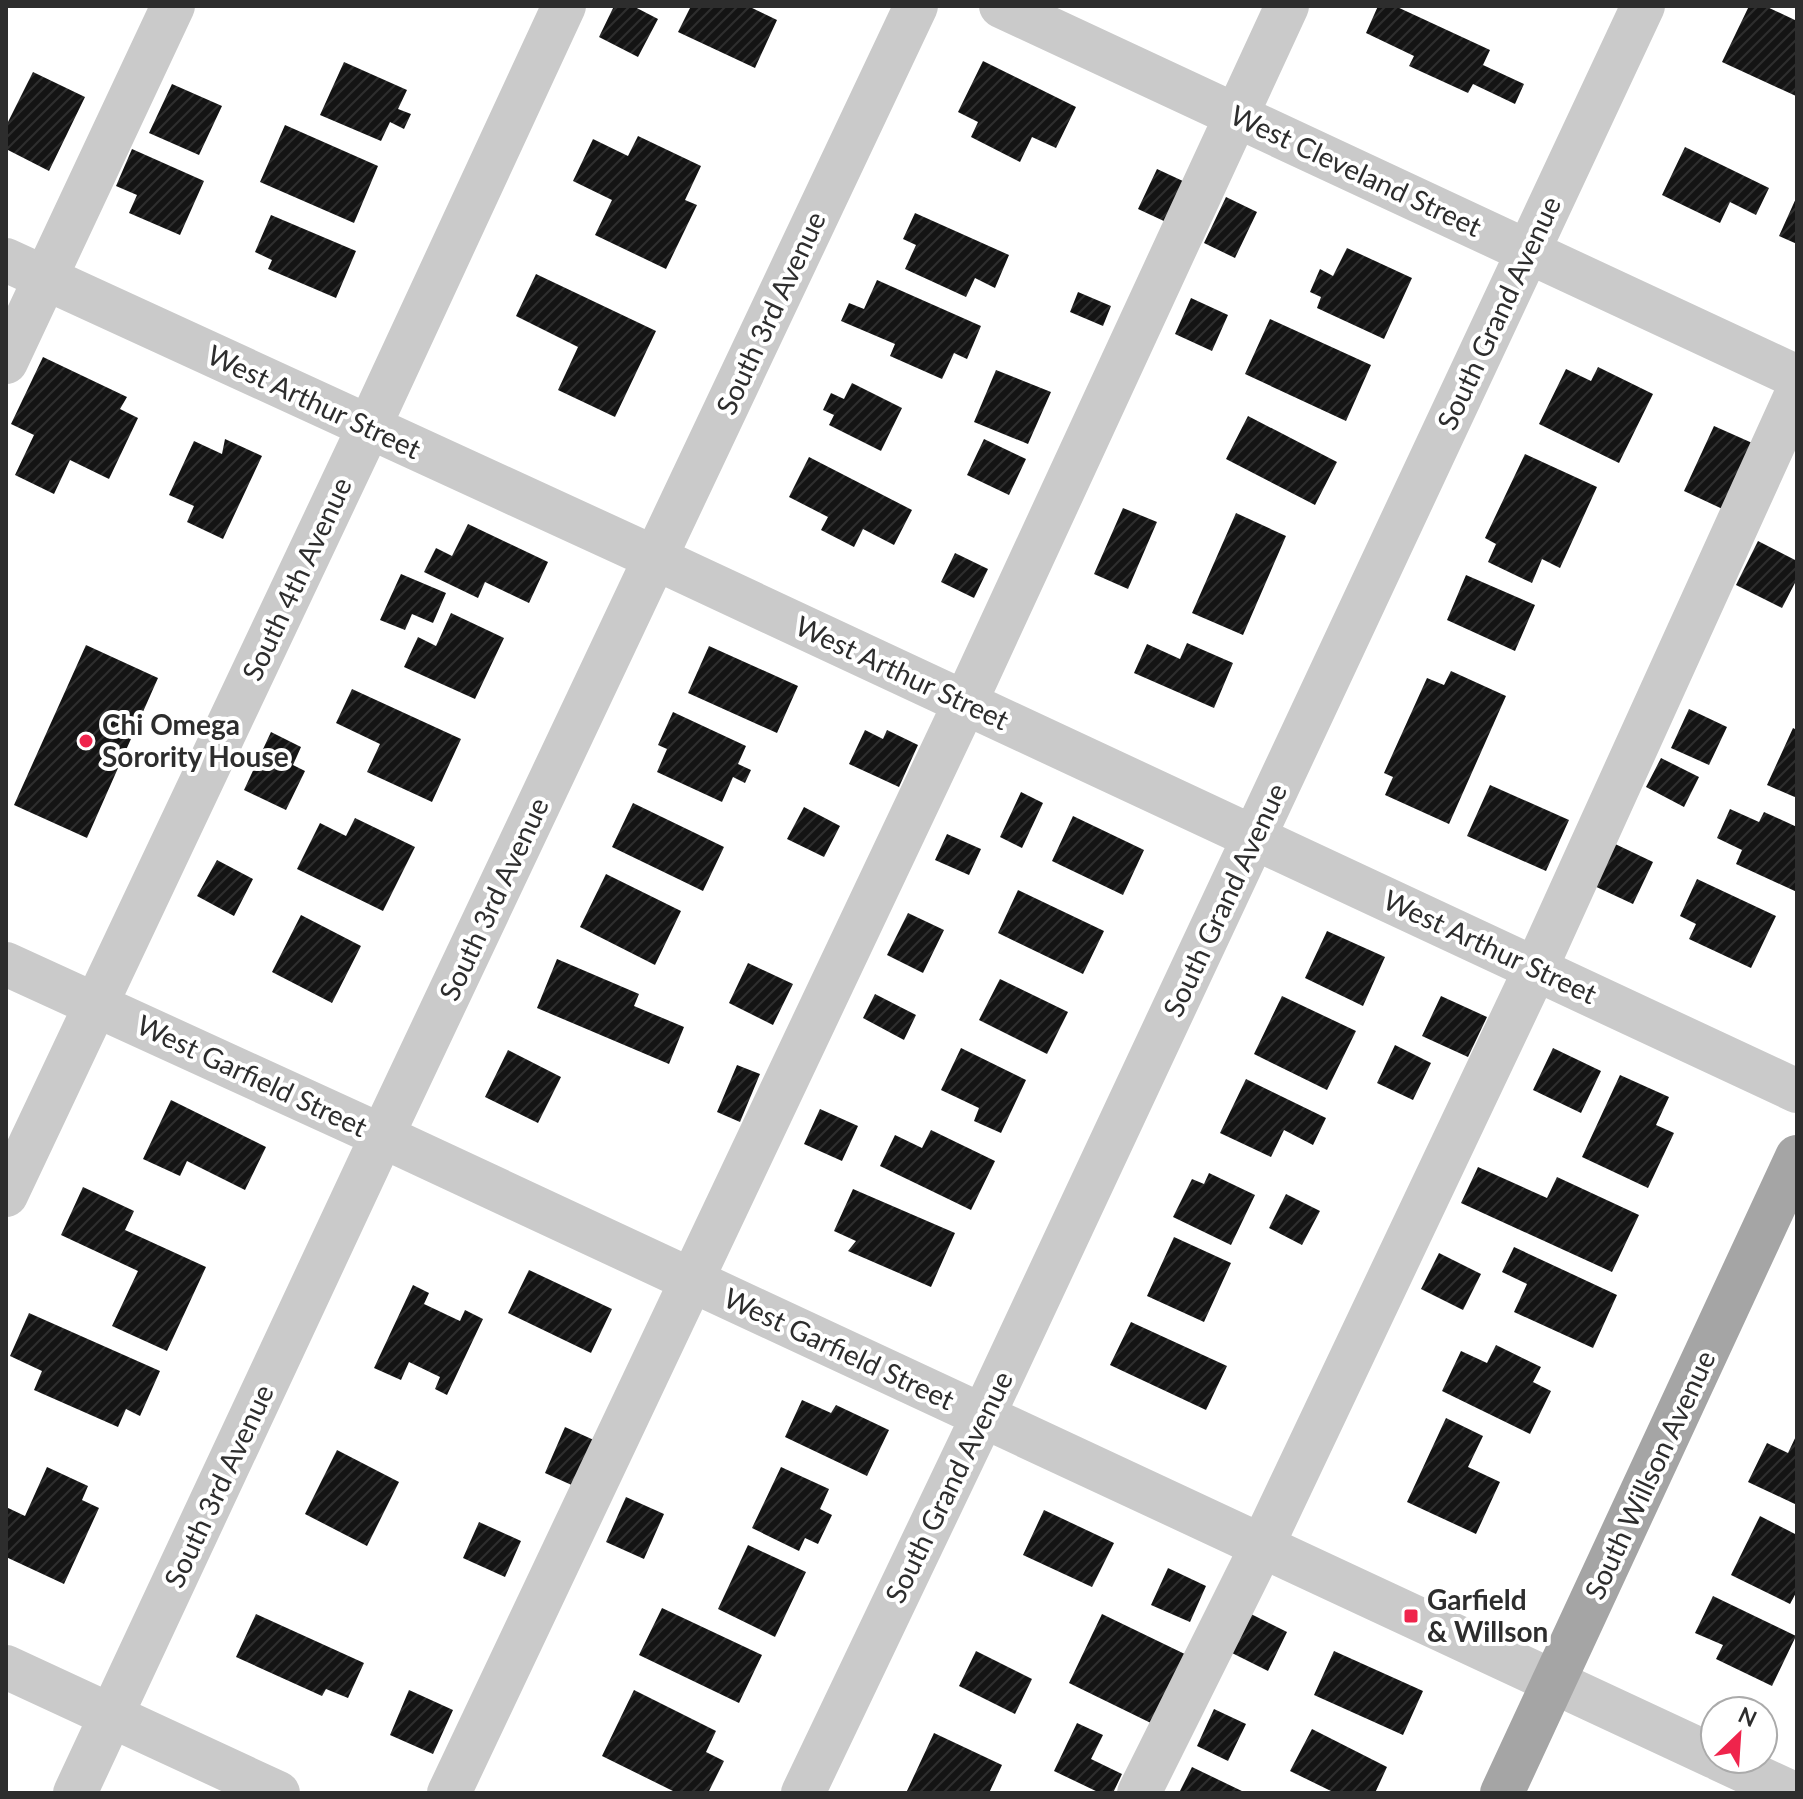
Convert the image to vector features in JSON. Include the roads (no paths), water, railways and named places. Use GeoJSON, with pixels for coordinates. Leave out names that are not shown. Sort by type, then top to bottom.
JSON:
{"type":"FeatureCollection","features":[{"type":"Feature","properties":{"kind":"main road","name":"South Willson Avenue"},"geometry":{"type":"LineString","coordinates":[[1502,1793],[1797,1157]]}},
{"type":"Feature","properties":{"kind":"street"},"geometry":{"type":"LineString","coordinates":[[6,362],[173,6]]}},
{"type":"Feature","properties":{"kind":"street","name":"South 4th Avenue"},"geometry":{"type":"LineString","coordinates":[[6,1195],[564,6]]}},
{"type":"Feature","properties":{"kind":"street","name":"South 3rd Avenue"},"geometry":{"type":"LineString","coordinates":[[75,1793],[916,6]]}},
{"type":"Feature","properties":{"kind":"street","name":"West Cleveland Street"},"geometry":{"type":"LineString","coordinates":[[1001,6],[1797,377]]}},
{"type":"Feature","properties":{"kind":"street"},"geometry":{"type":"LineString","coordinates":[[449,1793],[965,703],[1287,6]]}},
{"type":"Feature","properties":{"kind":"street","name":"South Grand Avenue"},"geometry":{"type":"LineString","coordinates":[[803,1793],[983,1416],[1643,6]]}},
{"type":"Feature","properties":{"kind":"street","name":"West Arthur Street"},"geometry":{"type":"LineString","coordinates":[[6,260],[655,558],[1797,1091]]}},
{"type":"Feature","properties":{"kind":"street"},"geometry":{"type":"LineString","coordinates":[[1139,1793],[1262,1546],[1536,968],[1797,393]]}},
{"type":"Feature","properties":{"kind":"street","name":"West Garfield Street"},"geometry":{"type":"LineString","coordinates":[[6,964],[1699,1750]]}},
{"type":"Feature","properties":{"kind":"street"},"geometry":{"type":"LineString","coordinates":[[6,1667],[278,1793]]}},
{"type":"Feature","properties":{"kind":"street","name":"West Garfield Street"},"geometry":{"type":"LineString","coordinates":[[1753,1775],[1792,1793]]}},
{"type":"Feature","properties":{"kind":"place","name":"Chi Omega Sorority House"},"geometry":{"type":"Point","coordinates":[86,741]}},
{"type":"Feature","properties":{"kind":"place","name":"Garfield & Willson"},"geometry":{"type":"Point","coordinates":[1411,1616]}}]}
